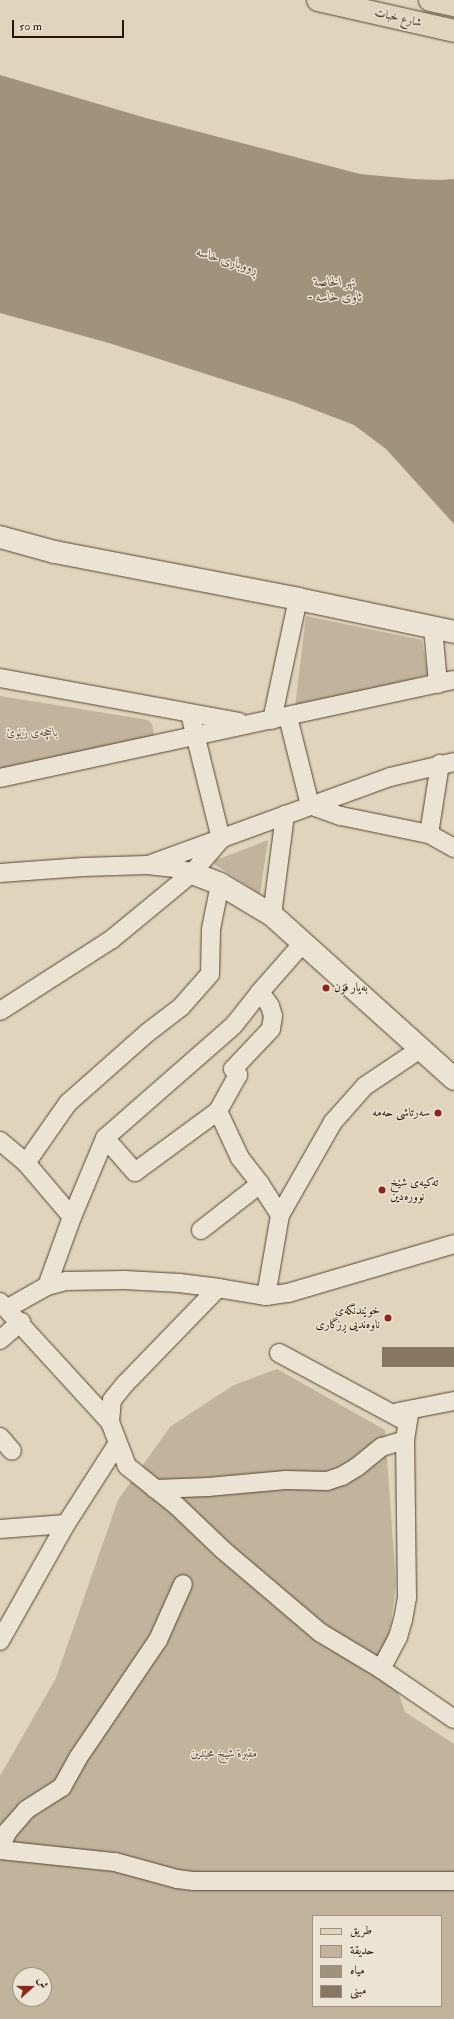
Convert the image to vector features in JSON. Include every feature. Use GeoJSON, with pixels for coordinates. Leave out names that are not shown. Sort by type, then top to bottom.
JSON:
{"type":"FeatureCollection","features":[{"type":"Feature","properties":{"kind":"main road","name":"شارع خبات"},"geometry":{"type":"LineString","coordinates":[[318,0],[454,31]]}},
{"type":"Feature","properties":{"kind":"main road","name":"شارع خبات"},"geometry":{"type":"LineString","coordinates":[[430,0],[454,5]]}},
{"type":"Feature","properties":{"kind":"street"},"geometry":{"type":"LineString","coordinates":[[0,537],[55,552],[444,629],[446,682],[0,778]]}},
{"type":"Feature","properties":{"kind":"street"},"geometry":{"type":"LineString","coordinates":[[298,599],[280,718],[310,805]]}},
{"type":"Feature","properties":{"kind":"street"},"geometry":{"type":"LineString","coordinates":[[0,678],[247,724]]}},
{"type":"Feature","properties":{"kind":"street"},"geometry":{"type":"LineString","coordinates":[[190,714],[221,839]]}},
{"type":"Feature","properties":{"kind":"street"},"geometry":{"type":"LineString","coordinates":[[147,865],[390,777],[447,763],[429,834]]}},
{"type":"Feature","properties":{"kind":"street"},"geometry":{"type":"LineString","coordinates":[[310,805],[341,816],[429,834],[454,848]]}},
{"type":"Feature","properties":{"kind":"street"},"geometry":{"type":"LineString","coordinates":[[272,915],[285,815]]}},
{"type":"Feature","properties":{"kind":"street"},"geometry":{"type":"LineString","coordinates":[[0,1011],[112,939],[192,873],[221,839]]}},
{"type":"Feature","properties":{"kind":"street"},"geometry":{"type":"LineString","coordinates":[[0,874],[82,867],[147,865],[175,868],[220,884],[272,915],[454,1079]]}},
{"type":"Feature","properties":{"kind":"street"},"geometry":{"type":"LineString","coordinates":[[26,1162],[68,1103],[146,1033],[181,1007],[210,974],[210,929],[220,884]]}},
{"type":"Feature","properties":{"kind":"street"},"geometry":{"type":"LineString","coordinates":[[47,1286],[72,1217],[105,1138],[234,1025],[260,992],[303,943]]}},
{"type":"Feature","properties":{"kind":"street"},"geometry":{"type":"LineString","coordinates":[[105,1138],[136,1172],[218,1111],[238,1075],[234,1068],[271,1029],[273,1016],[270,1006],[260,992]]}},
{"type":"Feature","properties":{"kind":"street"},"geometry":{"type":"LineString","coordinates":[[266,1296],[280,1215],[333,1122],[365,1086],[420,1049]]}},
{"type":"Feature","properties":{"kind":"street"},"geometry":{"type":"LineString","coordinates":[[218,1111],[240,1158],[260,1184],[280,1215]]}},
{"type":"Feature","properties":{"kind":"street"},"geometry":{"type":"LineString","coordinates":[[0,1141],[26,1162],[72,1217]]}},
{"type":"Feature","properties":{"kind":"street"},"geometry":{"type":"LineString","coordinates":[[201,1230],[260,1184]]}},
{"type":"Feature","properties":{"kind":"street"},"geometry":{"type":"LineString","coordinates":[[454,1244],[288,1293],[266,1296],[179,1283],[125,1280],[66,1281],[47,1286],[4,1305],[110,1422],[128,1466],[177,1506],[223,1550],[313,1627],[330,1639],[381,1669],[454,1719]]}},
{"type":"Feature","properties":{"kind":"street"},"geometry":{"type":"LineString","coordinates":[[110,1422],[112,1400],[126,1383],[218,1288]]}},
{"type":"Feature","properties":{"kind":"street"},"geometry":{"type":"LineString","coordinates":[[0,1340],[20,1322]]}},
{"type":"Feature","properties":{"kind":"street"},"geometry":{"type":"LineString","coordinates":[[279,1354],[390,1414],[409,1416],[454,1401]]}},
{"type":"Feature","properties":{"kind":"street"},"geometry":{"type":"LineString","coordinates":[[381,1669],[398,1637],[403,1620],[406,1598],[405,1440],[409,1416]]}},
{"type":"Feature","properties":{"kind":"street"},"geometry":{"type":"LineString","coordinates":[[0,1437],[12,1451]]}},
{"type":"Feature","properties":{"kind":"street"},"geometry":{"type":"LineString","coordinates":[[155,1489],[208,1487],[286,1480],[327,1481],[342,1476],[357,1467],[382,1447],[405,1440]]}},
{"type":"Feature","properties":{"kind":"street"},"geometry":{"type":"LineString","coordinates":[[0,1642],[66,1524],[118,1443]]}},
{"type":"Feature","properties":{"kind":"street"},"geometry":{"type":"LineString","coordinates":[[0,1529],[66,1524]]}},
{"type":"Feature","properties":{"kind":"street"},"geometry":{"type":"LineString","coordinates":[[183,1584],[158,1640],[78,1758],[62,1787],[26,1810],[8,1831],[0,1849],[115,1862],[178,1879],[194,1881],[454,1881]]}},
{"type":"Feature","properties":{"kind":"green space"},"geometry":{"type":"Polygon","coordinates":[[[306,616],[422,640],[428,675],[297,708],[295,707],[306,616]]]}},
{"type":"Feature","properties":{"kind":"green space","name":"باخچەی زێوێ"},"geometry":{"type":"Polygon","coordinates":[[[0,696],[148,720],[152,724],[154,735],[151,740],[0,773],[0,696]]]}},
{"type":"Feature","properties":{"kind":"green space"},"geometry":{"type":"Polygon","coordinates":[[[268,840],[260,894],[211,862],[268,840]]]}},
{"type":"Feature","properties":{"kind":"green space","name":"مقبرة شيخ محێدین"},"geometry":{"type":"Polygon","coordinates":[[[277,1369],[385,1430],[396,1585],[391,1624],[384,1651],[405,1712],[454,1744],[454,2019],[0,2019],[0,1776],[56,1678],[118,1500],[170,1427],[234,1385],[277,1369]]]}},
{"type":"Feature","properties":{"kind":"water","name":"نهر الخاصة - ئاوی خاسە"},"geometry":{"type":"Polygon","coordinates":[[[0,75],[146,118],[360,174],[413,179],[454,179],[454,524],[386,449],[354,425],[294,402],[109,343],[0,313],[0,75]]]}},
{"type":"Feature","properties":{"kind":"building"},"geometry":{"type":"Polygon","coordinates":[[[382,1347],[454,1347],[454,1367],[382,1367],[382,1347]]]}},
{"type":"Feature","properties":{"kind":"place","name":"بەیار فۆن"},"geometry":{"type":"Point","coordinates":[326,988]}},
{"type":"Feature","properties":{"kind":"place","name":"سەرتاشی حەمە"},"geometry":{"type":"Point","coordinates":[438,1113]}},
{"type":"Feature","properties":{"kind":"place","name":"تەکیەی شێخ نوورەدین"},"geometry":{"type":"Point","coordinates":[382,1190]}},
{"type":"Feature","properties":{"kind":"place","name":"خوێندنگەی ناوەندیی ڕزگاری"},"geometry":{"type":"Point","coordinates":[388,1318]}},
{"type":"Feature","properties":{"kind":"water label","name":"ڕووباری خاسە"},"geometry":{"type":"Point","coordinates":[227,261]}}]}
